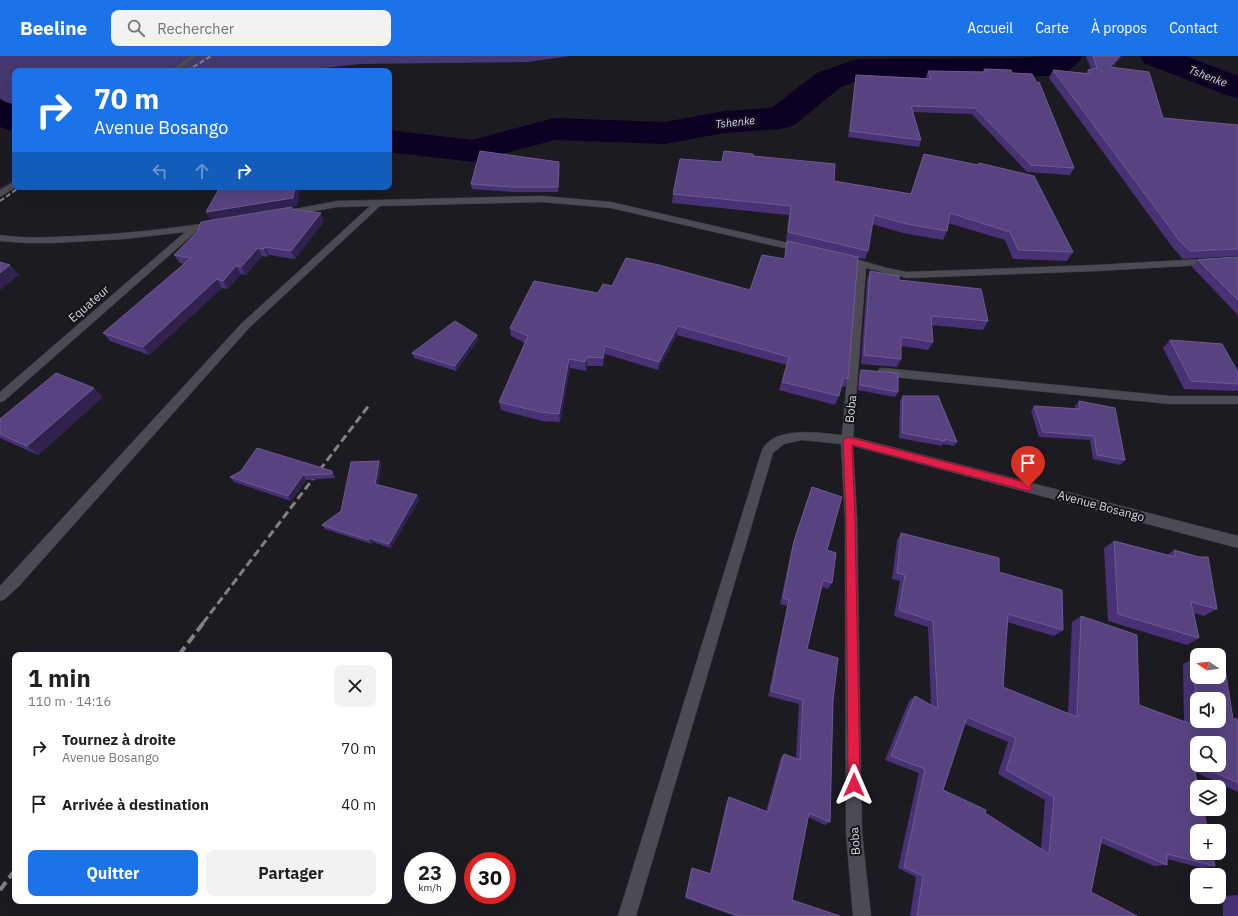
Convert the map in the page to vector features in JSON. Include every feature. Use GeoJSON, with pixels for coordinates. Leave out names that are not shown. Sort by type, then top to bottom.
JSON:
{"type":"FeatureCollection","features":[{"type":"Feature","properties":{"kind":"street"},"geometry":{"type":"LineString","coordinates":[[177,68],[194,56]]}},
{"type":"Feature","properties":{"kind":"street"},"geometry":{"type":"LineString","coordinates":[[0,194],[12,186]]}},
{"type":"Feature","properties":{"kind":"street"},"geometry":{"type":"LineString","coordinates":[[278,215],[337,204],[542,199],[611,205],[809,250]]}},
{"type":"Feature","properties":{"kind":"street"},"geometry":{"type":"LineString","coordinates":[[0,595],[244,326],[378,203]]}},
{"type":"Feature","properties":{"kind":"street"},"geometry":{"type":"LineString","coordinates":[[0,238],[9,240],[57,240],[112,237],[225,224]]}},
{"type":"Feature","properties":{"kind":"street","name":"Equateur"},"geometry":{"type":"LineString","coordinates":[[0,398],[195,228]]}},
{"type":"Feature","properties":{"kind":"street"},"geometry":{"type":"LineString","coordinates":[[832,256],[862,263],[886,271],[907,275],[1096,268],[1238,260]]}},
{"type":"Feature","properties":{"kind":"street","name":"Boba"},"geometry":{"type":"LineString","coordinates":[[862,263],[862,370],[848,440],[851,518],[854,832],[862,916]]}},
{"type":"Feature","properties":{"kind":"street"},"geometry":{"type":"LineString","coordinates":[[862,370],[1170,400],[1238,400]]}},
{"type":"Feature","properties":{"kind":"street","name":"Avenue Bosango"},"geometry":{"type":"LineString","coordinates":[[626,916],[768,450],[781,440],[802,436],[848,440],[1238,542]]}},
{"type":"Feature","properties":{"kind":"shaded area"},"geometry":{"type":"Polygon","coordinates":[[[0,56],[570,56],[528,62],[360,64],[325,68],[12,68],[12,107],[0,98],[0,56]]]}},
{"type":"Feature","properties":{"kind":"building"},"geometry":{"type":"Polygon","coordinates":[[[1093,56],[1120,56],[1110,67],[1149,72],[1163,118],[1238,125],[1238,249],[1190,251],[1179,240],[1053,70],[1090,74],[1088,70],[1097,68],[1093,56]]]}},
{"type":"Feature","properties":{"kind":"building"},"geometry":{"type":"Polygon","coordinates":[[[984,69],[1011,70],[1012,73],[1032,74],[1037,83],[1039,82],[1074,168],[1031,165],[975,108],[911,106],[921,140],[850,131],[856,75],[931,79],[928,71],[986,72],[984,69]]]}},
{"type":"Feature","properties":{"kind":"building"},"geometry":{"type":"Polygon","coordinates":[[[480,151],[559,162],[558,187],[512,187],[471,184],[480,151]]]}},
{"type":"Feature","properties":{"kind":"building"},"geometry":{"type":"Polygon","coordinates":[[[724,151],[753,154],[753,156],[835,164],[834,181],[911,194],[924,154],[978,165],[979,163],[1034,176],[1073,252],[1018,250],[1010,232],[950,213],[947,231],[907,224],[874,215],[868,251],[788,232],[791,206],[673,194],[680,159],[722,162],[724,151]]]}},
{"type":"Feature","properties":{"kind":"building"},"geometry":{"type":"Polygon","coordinates":[[[218,190],[294,190],[293,198],[206,212],[218,190]]]}},
{"type":"Feature","properties":{"kind":"building"},"geometry":{"type":"Polygon","coordinates":[[[292,207],[292,209],[321,213],[291,251],[265,247],[264,249],[258,248],[241,267],[236,266],[223,281],[217,279],[143,347],[103,333],[191,258],[174,255],[198,231],[201,222],[292,207]]]}},
{"type":"Feature","properties":{"kind":"building"},"geometry":{"type":"Polygon","coordinates":[[[787,241],[858,257],[848,379],[843,378],[839,396],[782,382],[789,357],[678,326],[659,362],[605,346],[603,358],[587,357],[585,362],[569,359],[559,414],[540,412],[499,402],[528,336],[510,328],[534,281],[598,293],[603,284],[612,286],[626,258],[659,265],[750,290],[762,255],[785,259],[787,241]]]}},
{"type":"Feature","properties":{"kind":"building"},"geometry":{"type":"Polygon","coordinates":[[[1238,257],[1238,300],[1198,260],[1238,257]]]}},
{"type":"Feature","properties":{"kind":"building"},"geometry":{"type":"Polygon","coordinates":[[[0,262],[10,265],[0,273],[0,262]]]}},
{"type":"Feature","properties":{"kind":"building"},"geometry":{"type":"Polygon","coordinates":[[[870,271],[899,276],[899,280],[981,289],[988,321],[931,316],[933,342],[901,337],[901,359],[864,355],[870,271]]]}},
{"type":"Feature","properties":{"kind":"building"},"geometry":{"type":"Polygon","coordinates":[[[455,321],[477,335],[455,366],[412,353],[455,321]]]}},
{"type":"Feature","properties":{"kind":"building"},"geometry":{"type":"Polygon","coordinates":[[[1170,340],[1222,344],[1238,372],[1238,384],[1191,381],[1170,340]]]}},
{"type":"Feature","properties":{"kind":"building"},"geometry":{"type":"Polygon","coordinates":[[[861,370],[898,373],[898,392],[860,385],[861,370]]]}},
{"type":"Feature","properties":{"kind":"building"},"geometry":{"type":"Polygon","coordinates":[[[56,373],[94,388],[27,446],[0,434],[0,419],[56,373]]]}},
{"type":"Feature","properties":{"kind":"building"},"geometry":{"type":"Polygon","coordinates":[[[903,396],[938,396],[957,442],[902,433],[903,396]]]}},
{"type":"Feature","properties":{"kind":"building"},"geometry":{"type":"Polygon","coordinates":[[[1079,401],[1115,408],[1125,460],[1097,455],[1094,436],[1043,432],[1034,406],[1080,409],[1079,401]]]}},
{"type":"Feature","properties":{"kind":"building"},"geometry":{"type":"Polygon","coordinates":[[[257,448],[332,471],[332,474],[303,475],[288,496],[230,477],[241,471],[257,448]]]}},
{"type":"Feature","properties":{"kind":"building"},"geometry":{"type":"Polygon","coordinates":[[[379,461],[375,484],[417,495],[389,544],[370,538],[369,540],[322,525],[341,511],[351,462],[379,461]]]}},
{"type":"Feature","properties":{"kind":"building"},"geometry":{"type":"Polygon","coordinates":[[[812,487],[842,497],[827,550],[836,553],[832,583],[823,580],[807,649],[838,658],[833,700],[830,822],[809,813],[792,900],[840,916],[739,916],[686,897],[692,868],[711,874],[729,797],[768,812],[784,754],[800,760],[803,700],[771,691],[789,600],[783,598],[794,541],[812,487]]]}},
{"type":"Feature","properties":{"kind":"building"},"geometry":{"type":"Polygon","coordinates":[[[901,533],[999,558],[999,572],[1062,590],[1063,630],[1008,614],[1003,687],[1077,717],[1081,616],[1137,635],[1139,705],[1190,724],[1190,728],[1226,728],[1226,692],[1195,692],[1195,684],[1226,684],[1226,675],[1233,719],[1238,719],[1238,783],[1214,772],[1226,772],[1226,736],[1190,736],[1190,772],[1195,772],[1197,780],[1190,780],[1190,816],[1205,816],[1206,824],[1190,824],[1190,860],[1167,854],[1167,865],[1102,837],[1091,892],[1137,916],[917,916],[923,876],[904,867],[925,769],[891,756],[915,696],[938,709],[933,621],[899,610],[905,575],[897,573],[901,533]],[[967,717],[943,790],[986,810],[985,813],[1049,854],[1054,797],[1006,770],[1016,738],[967,717]]]}},
{"type":"Feature","properties":{"kind":"building"},"geometry":{"type":"Polygon","coordinates":[[[1114,541],[1175,557],[1174,550],[1199,557],[1208,557],[1217,609],[1191,602],[1199,638],[1118,614],[1114,541]]]}},
{"type":"Feature","properties":{"kind":"building"},"geometry":{"type":"Polygon","coordinates":[[[1191,860],[1214,860],[1215,866],[1191,860]]]}},
{"type":"Feature","properties":{"kind":"waterway","name":"Tshenke"},"geometry":{"type":"LineString","coordinates":[[392,141],[473,151],[554,129],[665,133],[724,122],[780,118],[829,80],[857,69],[1017,68],[1055,65],[1066,56]]}},
{"type":"Feature","properties":{"kind":"waterway","name":"Tshenke"},"geometry":{"type":"LineString","coordinates":[[1156,56],[1238,88]]}},
{"type":"Feature","properties":{"kind":"waterway","name":"Tshenke"},"geometry":{"type":"LineString","coordinates":[[0,111],[12,119]]}},
{"type":"Feature","properties":{"kind":"railway"},"geometry":{"type":"LineString","coordinates":[[192,68],[211,56]]}},
{"type":"Feature","properties":{"kind":"railway"},"geometry":{"type":"LineString","coordinates":[[0,201],[16,190]]}},
{"type":"Feature","properties":{"kind":"railway"},"geometry":{"type":"LineString","coordinates":[[203,623],[370,404]]}},
{"type":"Feature","properties":{"kind":"railway"},"geometry":{"type":"LineString","coordinates":[[181,652],[204,622]]}},
{"type":"Feature","properties":{"kind":"railway"},"geometry":{"type":"LineString","coordinates":[[0,890],[12,874]]}},
{"type":"Feature","properties":{"kind":"route"},"geometry":{"type":"LineString","coordinates":[[854,785],[851,518],[848,440],[1028,487]]}}]}
